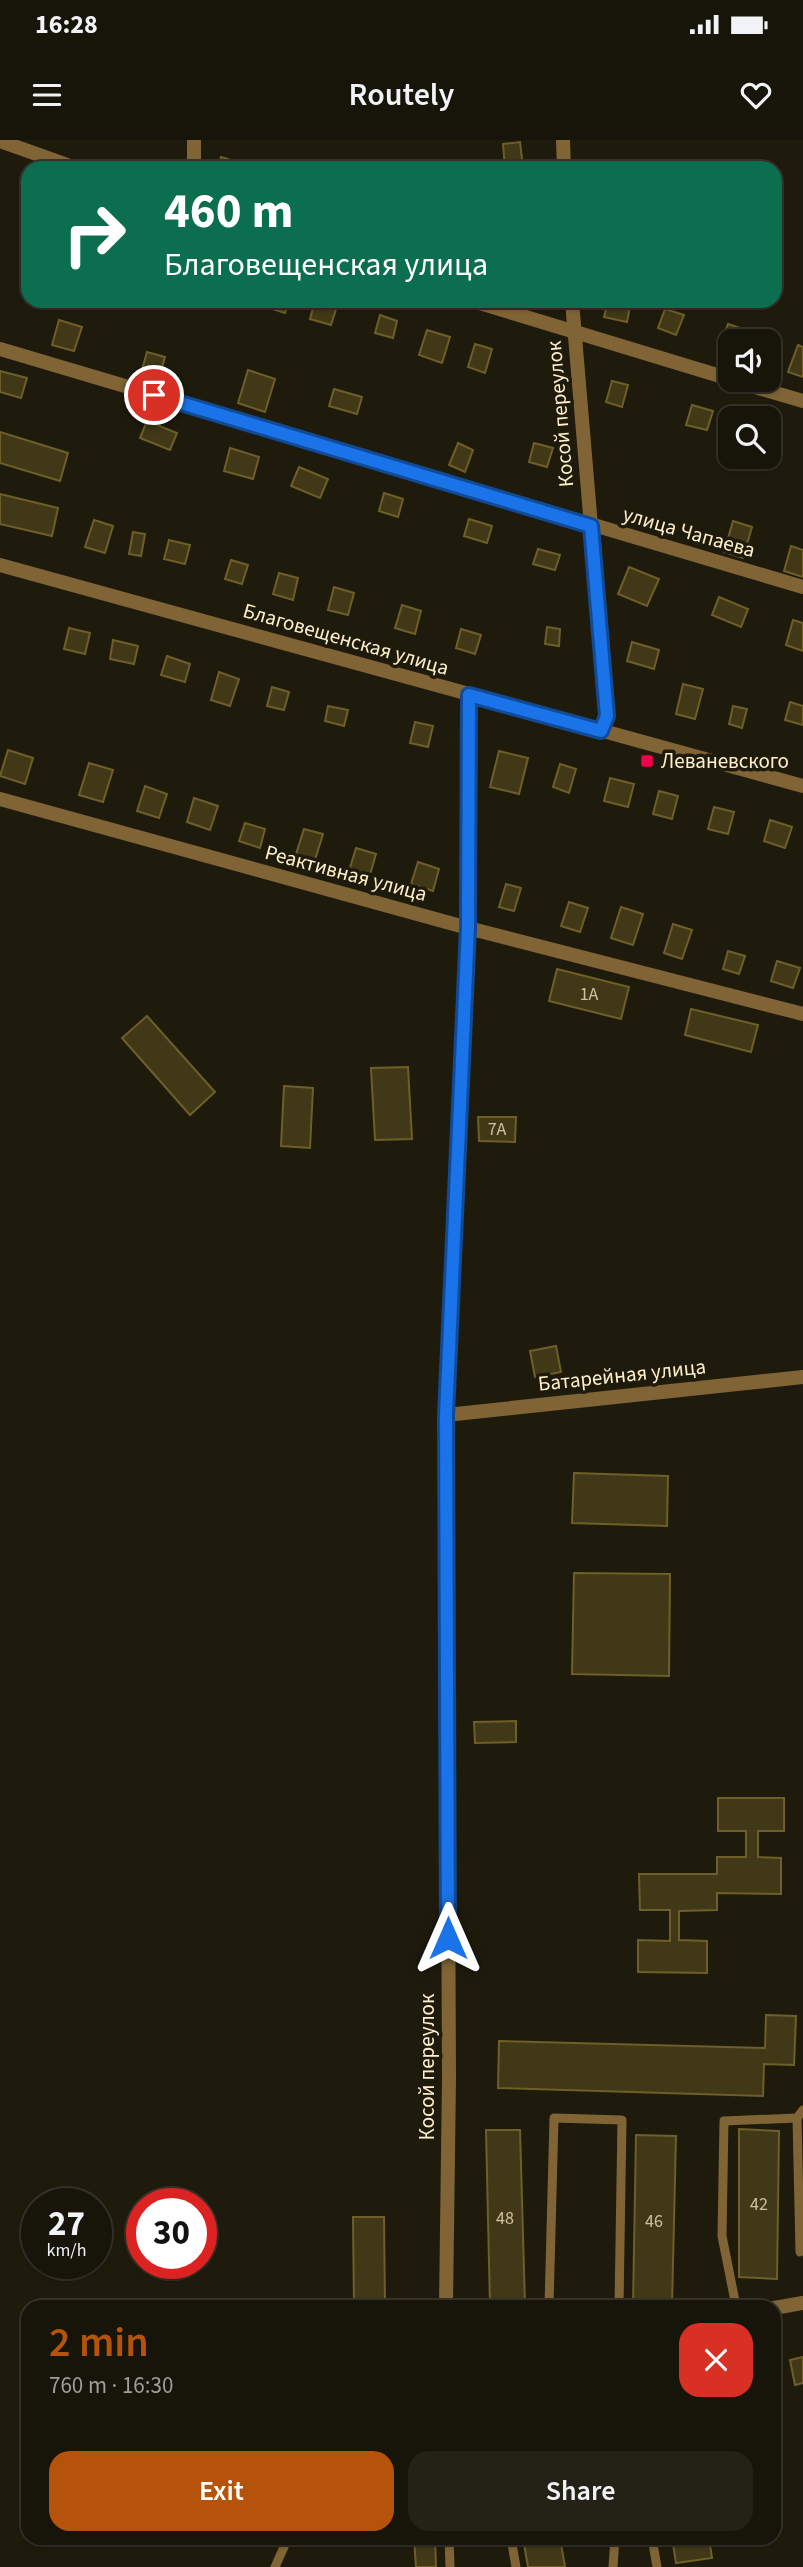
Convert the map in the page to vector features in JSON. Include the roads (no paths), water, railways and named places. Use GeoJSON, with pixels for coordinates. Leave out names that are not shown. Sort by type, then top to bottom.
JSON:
{"type":"FeatureCollection","features":[{"type":"Feature","properties":{"kind":"street"},"geometry":{"type":"LineString","coordinates":[[194,140],[194,161]]}},
{"type":"Feature","properties":{"kind":"street"},"geometry":{"type":"LineString","coordinates":[[563,140],[564,161]]}},
{"type":"Feature","properties":{"kind":"street"},"geometry":{"type":"LineString","coordinates":[[0,141],[56,161]]}},
{"type":"Feature","properties":{"kind":"street"},"geometry":{"type":"LineString","coordinates":[[494,308],[718,375]]}},
{"type":"Feature","properties":{"kind":"street","name":"Косой переулок"},"geometry":{"type":"LineString","coordinates":[[572,308],[607,716],[601,731]]}},
{"type":"Feature","properties":{"kind":"street","name":"улица Чапаева"},"geometry":{"type":"LineString","coordinates":[[0,349],[803,587]]}},
{"type":"Feature","properties":{"kind":"street"},"geometry":{"type":"LineString","coordinates":[[774,392],[803,401]]}},
{"type":"Feature","properties":{"kind":"street","name":"Благовещенская улица"},"geometry":{"type":"LineString","coordinates":[[0,565],[803,786]]}},
{"type":"Feature","properties":{"kind":"street","name":"Косой переулок"},"geometry":{"type":"LineString","coordinates":[[446,2300],[449,2077],[446,1415],[468,928],[469,695]]}},
{"type":"Feature","properties":{"kind":"street","name":"Реактивная улица"},"geometry":{"type":"LineString","coordinates":[[0,799],[468,928],[803,1014]]}},
{"type":"Feature","properties":{"kind":"street","name":"Батарейная улица"},"geometry":{"type":"LineString","coordinates":[[446,1415],[803,1377]]}},
{"type":"Feature","properties":{"kind":"street"},"geometry":{"type":"LineString","coordinates":[[781,2307],[803,2303]]}},
{"type":"Feature","properties":{"kind":"lane"},"geometry":{"type":"LineString","coordinates":[[800,2252],[797,2118],[803,2110]]}},
{"type":"Feature","properties":{"kind":"lane"},"geometry":{"type":"LineString","coordinates":[[549,2300],[554,2118],[622,2119],[619,2300]]}},
{"type":"Feature","properties":{"kind":"lane"},"geometry":{"type":"LineString","coordinates":[[735,2300],[722,2236],[724,2121],[797,2118]]}},
{"type":"Feature","properties":{"kind":"lane"},"geometry":{"type":"LineString","coordinates":[[275,2567],[285,2545]]}},
{"type":"Feature","properties":{"kind":"lane"},"geometry":{"type":"LineString","coordinates":[[449,2545],[450,2567]]}},
{"type":"Feature","properties":{"kind":"lane"},"geometry":{"type":"LineString","coordinates":[[512,2545],[516,2567]]}},
{"type":"Feature","properties":{"kind":"lane"},"geometry":{"type":"LineString","coordinates":[[613,2567],[615,2545]]}},
{"type":"Feature","properties":{"kind":"lane"},"geometry":{"type":"LineString","coordinates":[[653,2545],[657,2567]]}},
{"type":"Feature","properties":{"kind":"place","name":"Леваневского"},"geometry":{"type":"Point","coordinates":[647,761]}}]}
